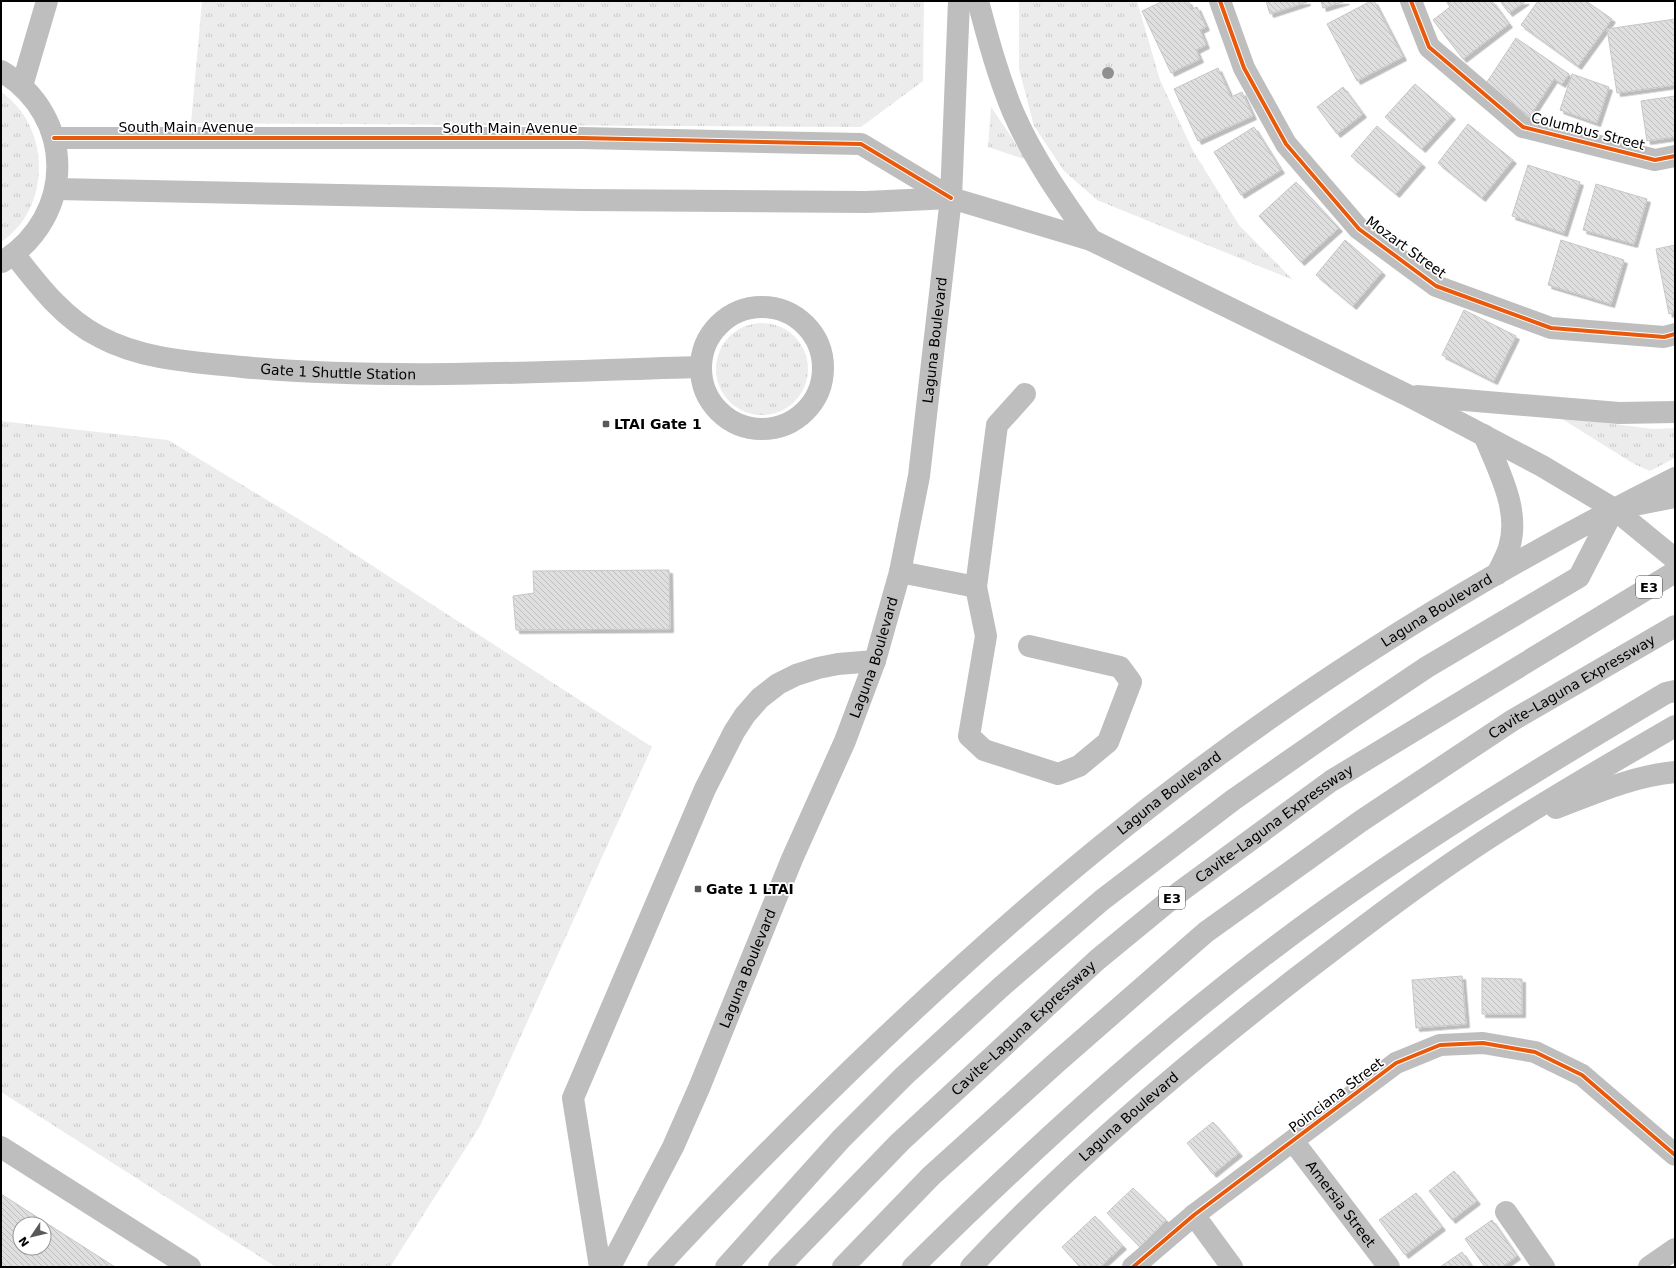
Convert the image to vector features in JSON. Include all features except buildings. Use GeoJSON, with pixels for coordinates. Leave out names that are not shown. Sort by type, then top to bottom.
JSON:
{"type":"FeatureCollection","features":[{"type":"Feature","properties":{"kind":"main road"},"geometry":{"type":"LineString","coordinates":[[22,86],[47,1]]}},
{"type":"Feature","properties":{"kind":"main road","name":"Laguna Boulevard"},"geometry":{"type":"LineString","coordinates":[[610,1267],[662,1168],[699,1088],[792,859],[845,741],[875,661],[900,572],[919,476],[951,198],[959,1]]}},
{"type":"Feature","properties":{"kind":"main road"},"geometry":{"type":"LineString","coordinates":[[978,1],[1000,78],[1013,113],[1037,159],[1091,240]]}},
{"type":"Feature","properties":{"kind":"main road","name":"Mozart Street"},"geometry":{"type":"LineString","coordinates":[[1220,1],[1244,68],[1286,144],[1359,229],[1436,286],[1551,328],[1664,337],[1675,334]]}},
{"type":"Feature","properties":{"kind":"main road","name":"Columbus Street"},"geometry":{"type":"LineString","coordinates":[[1411,1],[1428,47],[1523,126],[1655,160],[1675,156]]}},
{"type":"Feature","properties":{"kind":"main road"},"geometry":{"type":"LineString","coordinates":[[1,71],[22,86],[36,101],[47,119],[54,138],[58,164],[56,189],[41,226],[24,246],[7,258]]}},
{"type":"Feature","properties":{"kind":"main road","name":"South Main Avenue"},"geometry":{"type":"LineString","coordinates":[[54,138],[580,138],[861,144],[951,198]]}},
{"type":"Feature","properties":{"kind":"main road"},"geometry":{"type":"LineString","coordinates":[[56,189],[582,200],[866,202],[951,198],[1091,240],[1407,395],[1542,466],[1614,509],[1675,559]]}},
{"type":"Feature","properties":{"kind":"main road","name":"Gate 1 Shuttle Station"},"geometry":{"type":"LineString","coordinates":[[7,258],[85,328],[99,337],[129,350],[162,357],[268,369],[388,375],[701,367]]}},
{"type":"Feature","properties":{"kind":"main road"},"geometry":{"type":"LineString","coordinates":[[762,306],[784,310],[802,321],[818,343],[824,368],[820,390],[815,399],[801,415],[782,425],[762,429],[741,425],[723,414],[716,406],[705,388],[701,367],[702,357],[709,337],[723,320],[742,310],[762,306]]}},
{"type":"Feature","properties":{"kind":"main road"},"geometry":{"type":"LineString","coordinates":[[1025,394],[997,425],[976,587],[986,636],[969,736],[984,750],[1058,774],[1079,766],[1108,742],[1131,682],[1120,667],[1029,646]]}},
{"type":"Feature","properties":{"kind":"main road"},"geometry":{"type":"LineString","coordinates":[[1407,395],[1619,413],[1675,412]]}},
{"type":"Feature","properties":{"kind":"main road"},"geometry":{"type":"LineString","coordinates":[[1484,435],[1506,490],[1512,516],[1513,528],[1509,548],[1497,574]]}},
{"type":"Feature","properties":{"kind":"main road","name":"Laguna Boulevard"},"geometry":{"type":"LineString","coordinates":[[658,1267],[731,1190],[892,1030],[970,958],[1103,845],[1245,737],[1374,650],[1497,574],[1614,509],[1675,478]]}},
{"type":"Feature","properties":{"kind":"main road"},"geometry":{"type":"LineString","coordinates":[[1614,509],[1675,497]]}},
{"type":"Feature","properties":{"kind":"main road"},"geometry":{"type":"LineString","coordinates":[[726,1267],[841,1138],[904,1076],[1001,987],[1102,900],[1233,800],[1427,666],[1579,578],[1614,509]]}},
{"type":"Feature","properties":{"kind":"main road"},"geometry":{"type":"LineString","coordinates":[[900,572],[976,587]]}},
{"type":"Feature","properties":{"kind":"main road","name":"Cavite–Laguna Expressway"},"geometry":{"type":"LineString","coordinates":[[779,1267],[900,1142],[1097,960],[1181,891],[1331,781],[1675,572]]}},
{"type":"Feature","properties":{"kind":"main road","name":"Cavite–Laguna Expressway"},"geometry":{"type":"LineString","coordinates":[[843,1267],[931,1176],[1056,1063],[1206,932],[1361,821],[1512,720],[1675,626]]}},
{"type":"Feature","properties":{"kind":"main road"},"geometry":{"type":"LineString","coordinates":[[600,1267],[573,1098],[705,789],[731,738],[745,715],[760,698],[778,684],[796,675],[818,668],[838,664],[875,661]]}},
{"type":"Feature","properties":{"kind":"main road"},"geometry":{"type":"LineString","coordinates":[[913,1267],[1000,1182],[1074,1114],[1227,985],[1323,912],[1493,798],[1666,692],[1675,691]]}},
{"type":"Feature","properties":{"kind":"main road","name":"Laguna Boulevard"},"geometry":{"type":"LineString","coordinates":[[971,1267],[1050,1188],[1124,1120],[1215,1042],[1380,915],[1505,828],[1675,726]]}},
{"type":"Feature","properties":{"kind":"main road"},"geometry":{"type":"LineString","coordinates":[[1505,828],[1619,784],[1642,777],[1675,772]]}},
{"type":"Feature","properties":{"kind":"main road","name":"Poinciana Street"},"geometry":{"type":"LineString","coordinates":[[1133,1267],[1194,1215],[1396,1063],[1440,1045],[1483,1043],[1535,1052],[1582,1074],[1675,1155]]}},
{"type":"Feature","properties":{"kind":"main road","name":"Amersia Street"},"geometry":{"type":"LineString","coordinates":[[1293,1141],[1389,1267]]}},
{"type":"Feature","properties":{"kind":"main road"},"geometry":{"type":"LineString","coordinates":[[1,1147],[190,1267]]}},
{"type":"Feature","properties":{"kind":"main road"},"geometry":{"type":"LineString","coordinates":[[1506,1212],[1544,1267]]}},
{"type":"Feature","properties":{"kind":"main road"},"geometry":{"type":"LineString","coordinates":[[1194,1215],[1232,1267]]}},
{"type":"Feature","properties":{"kind":"main road"},"geometry":{"type":"LineString","coordinates":[[1649,1267],[1675,1249]]}},
{"type":"Feature","properties":{"kind":"green space"},"geometry":{"type":"Polygon","coordinates":[[[202,1],[924,1],[923,81],[861,127],[191,123],[202,1]]]}},
{"type":"Feature","properties":{"kind":"green space"},"geometry":{"type":"Polygon","coordinates":[[[1019,1],[1137,1],[1160,80],[1192,149],[1239,225],[1293,280],[1097,200],[1064,171],[1034,126],[1019,69],[1019,1]]]}},
{"type":"Feature","properties":{"kind":"green space"},"geometry":{"type":"Polygon","coordinates":[[[1,92],[17,107],[29,125],[36,145],[39,167],[37,189],[30,209],[18,227],[1,242],[1,92]]]}},
{"type":"Feature","properties":{"kind":"green space"},"geometry":{"type":"Polygon","coordinates":[[[991,107],[1027,160],[988,147],[991,107]]]}},
{"type":"Feature","properties":{"kind":"green space"},"geometry":{"type":"Polygon","coordinates":[[[762,323],[779,327],[794,337],[804,352],[808,369],[804,386],[794,401],[779,411],[762,415],[745,411],[730,401],[720,386],[716,369],[720,352],[730,337],[745,327],[762,323]]]}},
{"type":"Feature","properties":{"kind":"green space"},"geometry":{"type":"Polygon","coordinates":[[[1559,417],[1653,429],[1675,428],[1675,458],[1650,471],[1634,464],[1559,417]]]}},
{"type":"Feature","properties":{"kind":"green space"},"geometry":{"type":"Polygon","coordinates":[[[1,421],[168,440],[325,535],[652,747],[480,1126],[390,1267],[276,1267],[1,1092],[1,421]]]}},
{"type":"Feature","properties":{"kind":"cycle path"},"geometry":{"type":"LineString","coordinates":[[1220,1],[1244,68],[1286,144],[1359,229],[1436,286],[1551,328],[1664,337],[1675,334]]}},
{"type":"Feature","properties":{"kind":"cycle path"},"geometry":{"type":"LineString","coordinates":[[1411,1],[1429,47],[1523,127],[1655,160],[1675,156]]}},
{"type":"Feature","properties":{"kind":"cycle path"},"geometry":{"type":"LineString","coordinates":[[54,138],[581,138],[861,144],[951,198]]}},
{"type":"Feature","properties":{"kind":"cycle path"},"geometry":{"type":"LineString","coordinates":[[1133,1267],[1194,1215],[1396,1063],[1440,1045],[1483,1043],[1535,1052],[1582,1075],[1675,1155]]}},
{"type":"Feature","properties":{"kind":"place","name":"LTAI Gate 1"},"geometry":{"type":"Point","coordinates":[606,424]}},
{"type":"Feature","properties":{"kind":"place","name":"Gate 1 LTAI"},"geometry":{"type":"Point","coordinates":[698,889]}}]}
